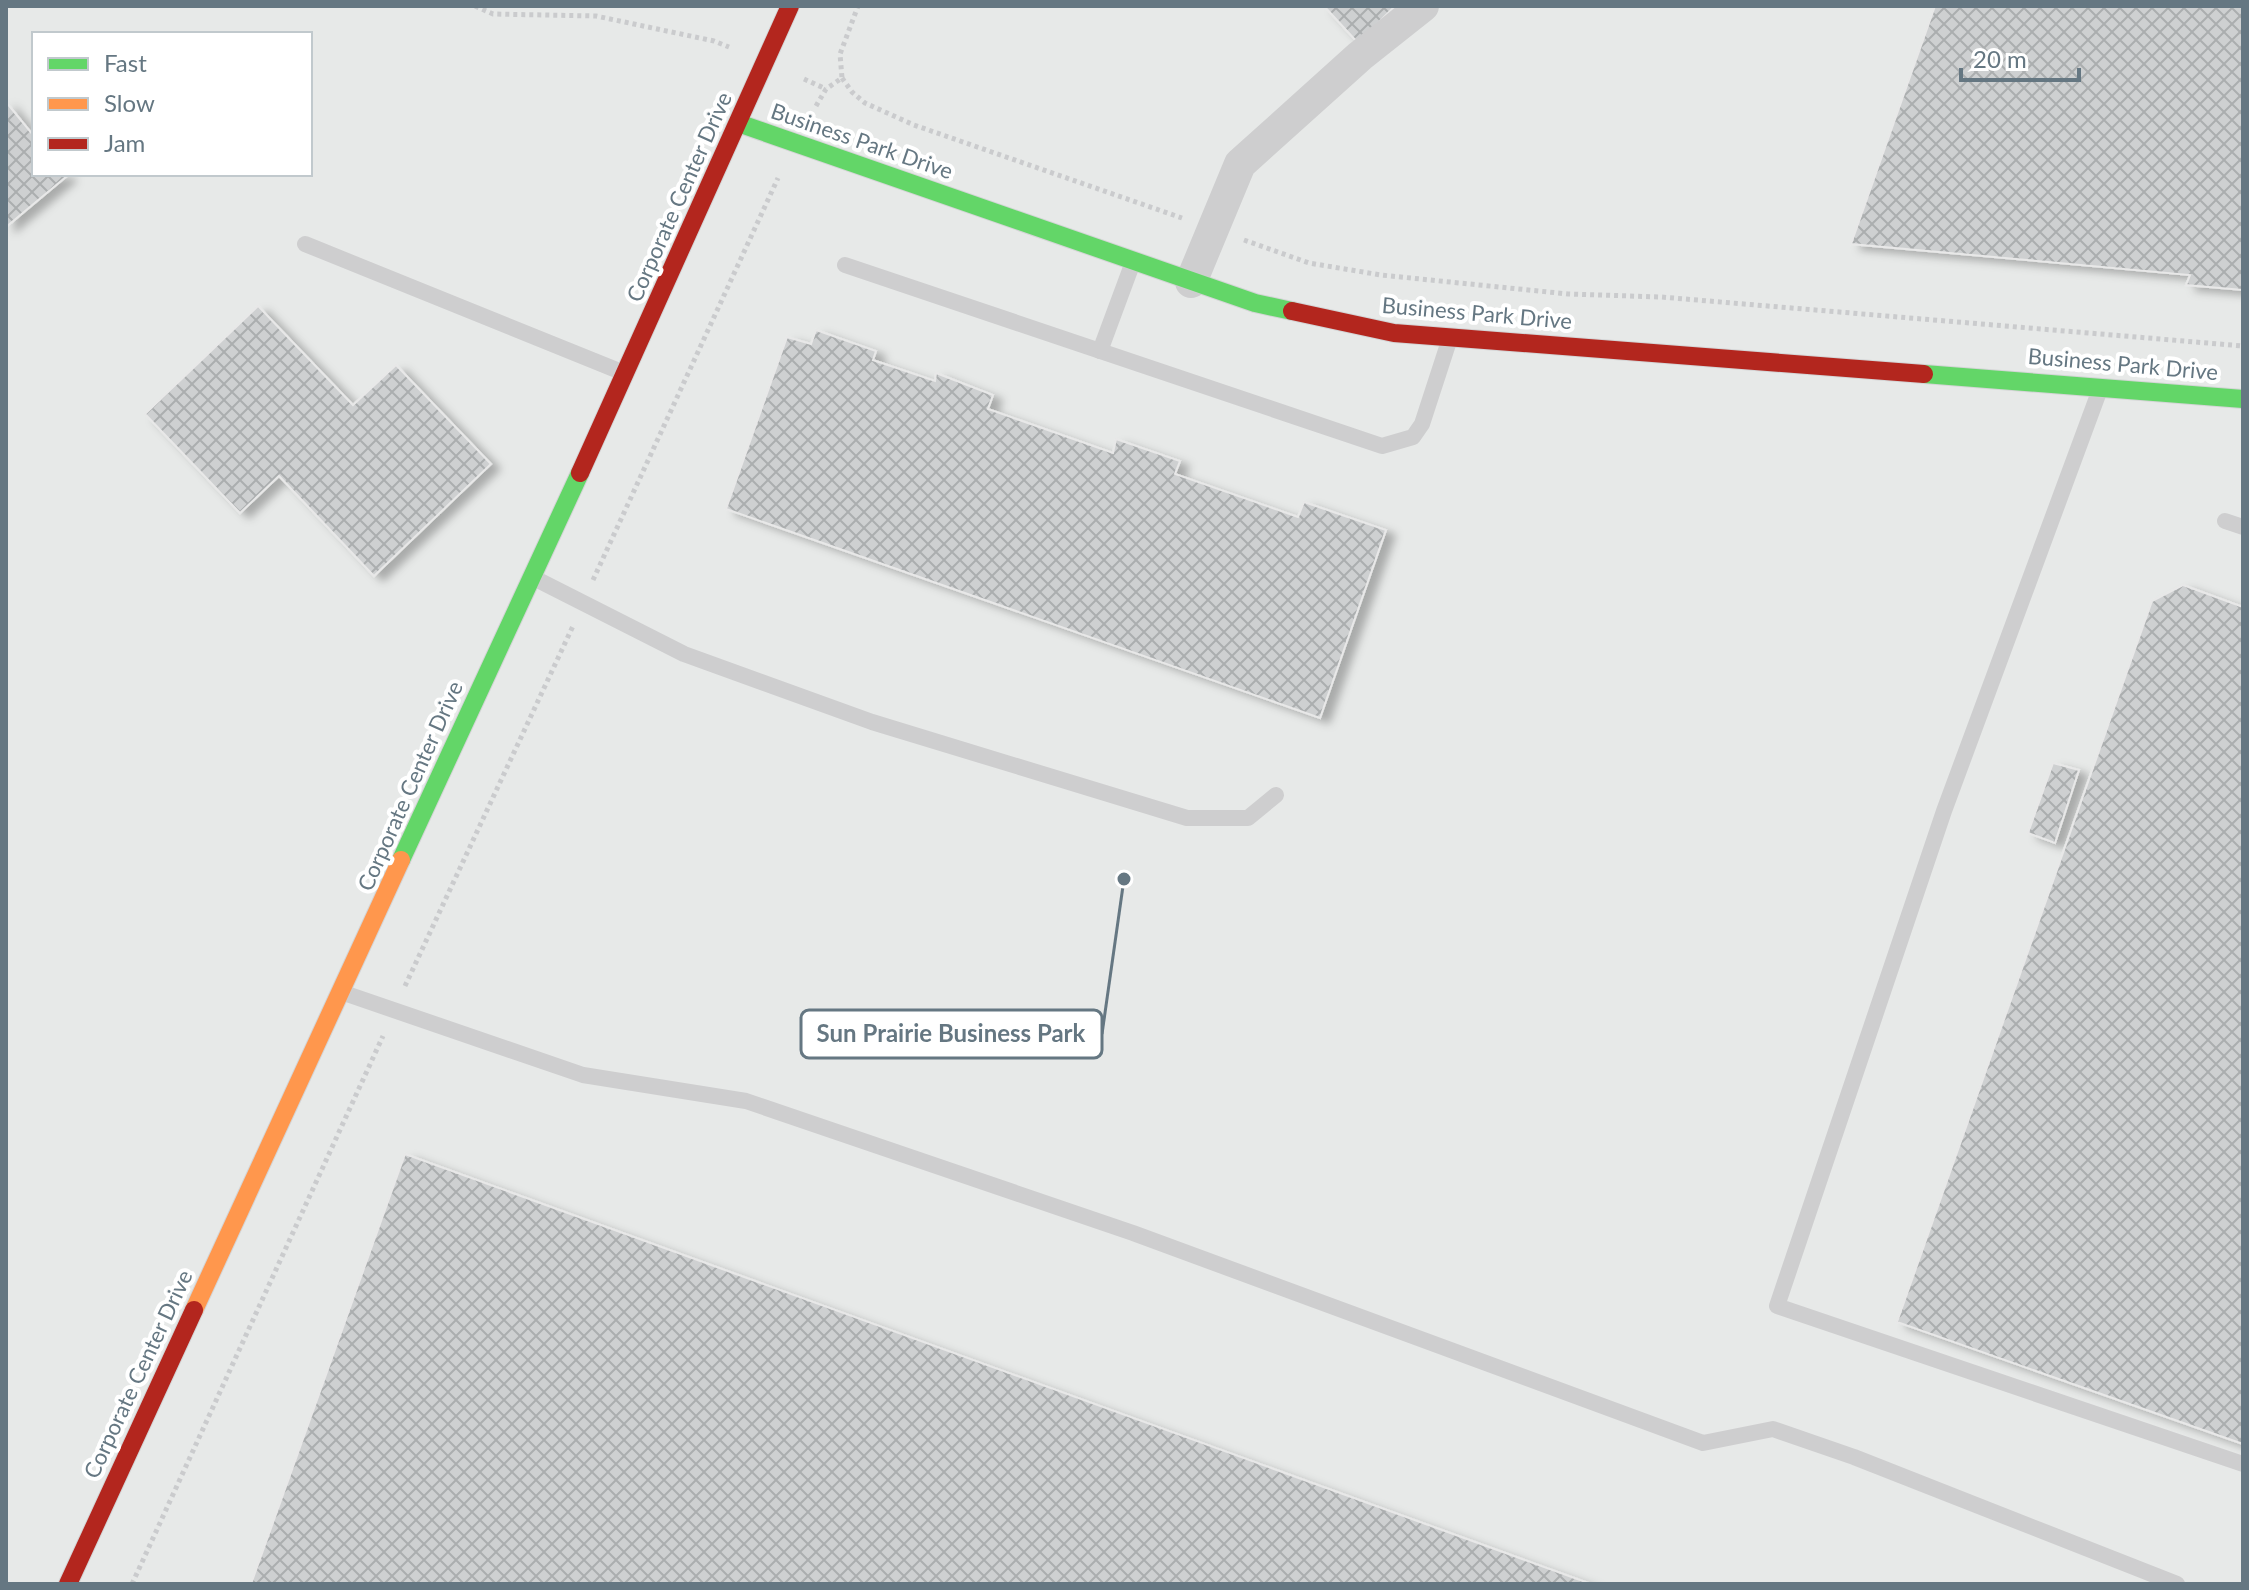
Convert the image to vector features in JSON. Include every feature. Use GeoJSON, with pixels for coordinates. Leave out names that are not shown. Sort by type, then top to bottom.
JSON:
{"type":"FeatureCollection","features":[{"type":"Feature","properties":{"kind":"street","name":"Corporate Center Drive"},"geometry":{"type":"LineString","coordinates":[[68,1584],[626,374],[790,6]]}},
{"type":"Feature","properties":{"kind":"street"},"geometry":{"type":"LineString","coordinates":[[1191,282],[1240,164],[1360,56],[1423,6]]}},
{"type":"Feature","properties":{"kind":"street","name":"Business Park Drive"},"geometry":{"type":"LineString","coordinates":[[738,123],[1255,303],[1379,330],[2243,399]]}},
{"type":"Feature","properties":{"kind":"lane"},"geometry":{"type":"LineString","coordinates":[[305,244],[626,374]]}},
{"type":"Feature","properties":{"kind":"lane"},"geometry":{"type":"LineString","coordinates":[[1100,351],[1133,262]]}},
{"type":"Feature","properties":{"kind":"lane"},"geometry":{"type":"LineString","coordinates":[[845,265],[1382,446],[1413,437],[1422,424],[1450,337]]}},
{"type":"Feature","properties":{"kind":"lane"},"geometry":{"type":"LineString","coordinates":[[2101,387],[1944,811],[1777,1306],[2243,1464]]}},
{"type":"Feature","properties":{"kind":"lane"},"geometry":{"type":"LineString","coordinates":[[2225,521],[2243,527]]}},
{"type":"Feature","properties":{"kind":"lane"},"geometry":{"type":"LineString","coordinates":[[532,577],[684,654],[858,716],[1187,818],[1248,818],[1276,795]]}},
{"type":"Feature","properties":{"kind":"lane"},"geometry":{"type":"LineString","coordinates":[[341,993],[583,1075],[746,1101],[1133,1233],[1703,1443],[1773,1429],[1854,1457],[2177,1584]]}},
{"type":"Feature","properties":{"kind":"path"},"geometry":{"type":"LineString","coordinates":[[475,6],[493,14],[596,16],[714,41],[826,89]]}},
{"type":"Feature","properties":{"kind":"path"},"geometry":{"type":"LineString","coordinates":[[858,6],[840,54],[842,78],[865,103],[914,125],[1309,263],[1418,280],[1568,294],[1661,297],[2243,346]]}},
{"type":"Feature","properties":{"kind":"path"},"geometry":{"type":"LineString","coordinates":[[132,1584],[767,198],[826,89],[842,78]]}},
{"type":"Feature","properties":{"kind":"shaded area"},"geometry":{"type":"Polygon","coordinates":[[[6,6],[2243,6],[2243,1584],[6,1584],[6,6]]]}},
{"type":"Feature","properties":{"kind":"building"},"geometry":{"type":"Polygon","coordinates":[[[1324,6],[1395,6],[1358,43],[1324,6]]]}},
{"type":"Feature","properties":{"kind":"building"},"geometry":{"type":"Polygon","coordinates":[[[1935,6],[2243,6],[2243,290],[2186,285],[2190,275],[1851,244],[1935,6]]]}},
{"type":"Feature","properties":{"kind":"building"},"geometry":{"type":"Polygon","coordinates":[[[6,102],[32,134],[32,176],[67,176],[6,227],[6,102]]]}},
{"type":"Feature","properties":{"kind":"building"},"geometry":{"type":"Polygon","coordinates":[[[258,306],[353,405],[396,365],[491,464],[374,576],[279,476],[240,513],[145,414],[258,306]]]}},
{"type":"Feature","properties":{"kind":"building"},"geometry":{"type":"Polygon","coordinates":[[[816,330],[876,351],[873,360],[935,381],[936,373],[993,395],[988,409],[1113,453],[1116,439],[1180,461],[1175,474],[1298,517],[1304,502],[1386,530],[1320,718],[726,509],[787,337],[811,344],[816,330]]]}},
{"type":"Feature","properties":{"kind":"building"},"geometry":{"type":"Polygon","coordinates":[[[2183,585],[2243,607],[2243,1444],[1897,1322],[2152,601],[2183,585]]]}},
{"type":"Feature","properties":{"kind":"building"},"geometry":{"type":"Polygon","coordinates":[[[2053,763],[2079,770],[2055,843],[2028,833],[2053,763]]]}},
{"type":"Feature","properties":{"kind":"building"},"geometry":{"type":"Polygon","coordinates":[[[405,1154],[1591,1584],[251,1584],[405,1154]]]}},
{"type":"Feature","properties":{"kind":"traffic: fast"},"geometry":{"type":"LineString","coordinates":[[738,123],[1255,303],[1292,311]]}},
{"type":"Feature","properties":{"kind":"traffic: fast"},"geometry":{"type":"LineString","coordinates":[[1924,374],[2243,399]]}},
{"type":"Feature","properties":{"kind":"traffic: fast"},"geometry":{"type":"LineString","coordinates":[[401,860],[580,473]]}},
{"type":"Feature","properties":{"kind":"traffic: slow"},"geometry":{"type":"LineString","coordinates":[[194,1310],[401,860]]}},
{"type":"Feature","properties":{"kind":"traffic: jam"},"geometry":{"type":"LineString","coordinates":[[580,473],[790,6]]}},
{"type":"Feature","properties":{"kind":"traffic: jam"},"geometry":{"type":"LineString","coordinates":[[1292,311],[1394,333],[1924,374]]}},
{"type":"Feature","properties":{"kind":"traffic: jam"},"geometry":{"type":"LineString","coordinates":[[68,1584],[194,1310]]}},
{"type":"Feature","properties":{"kind":"place","name":"Sun Prairie Business Park"},"geometry":{"type":"Point","coordinates":[1124,879]}}]}
